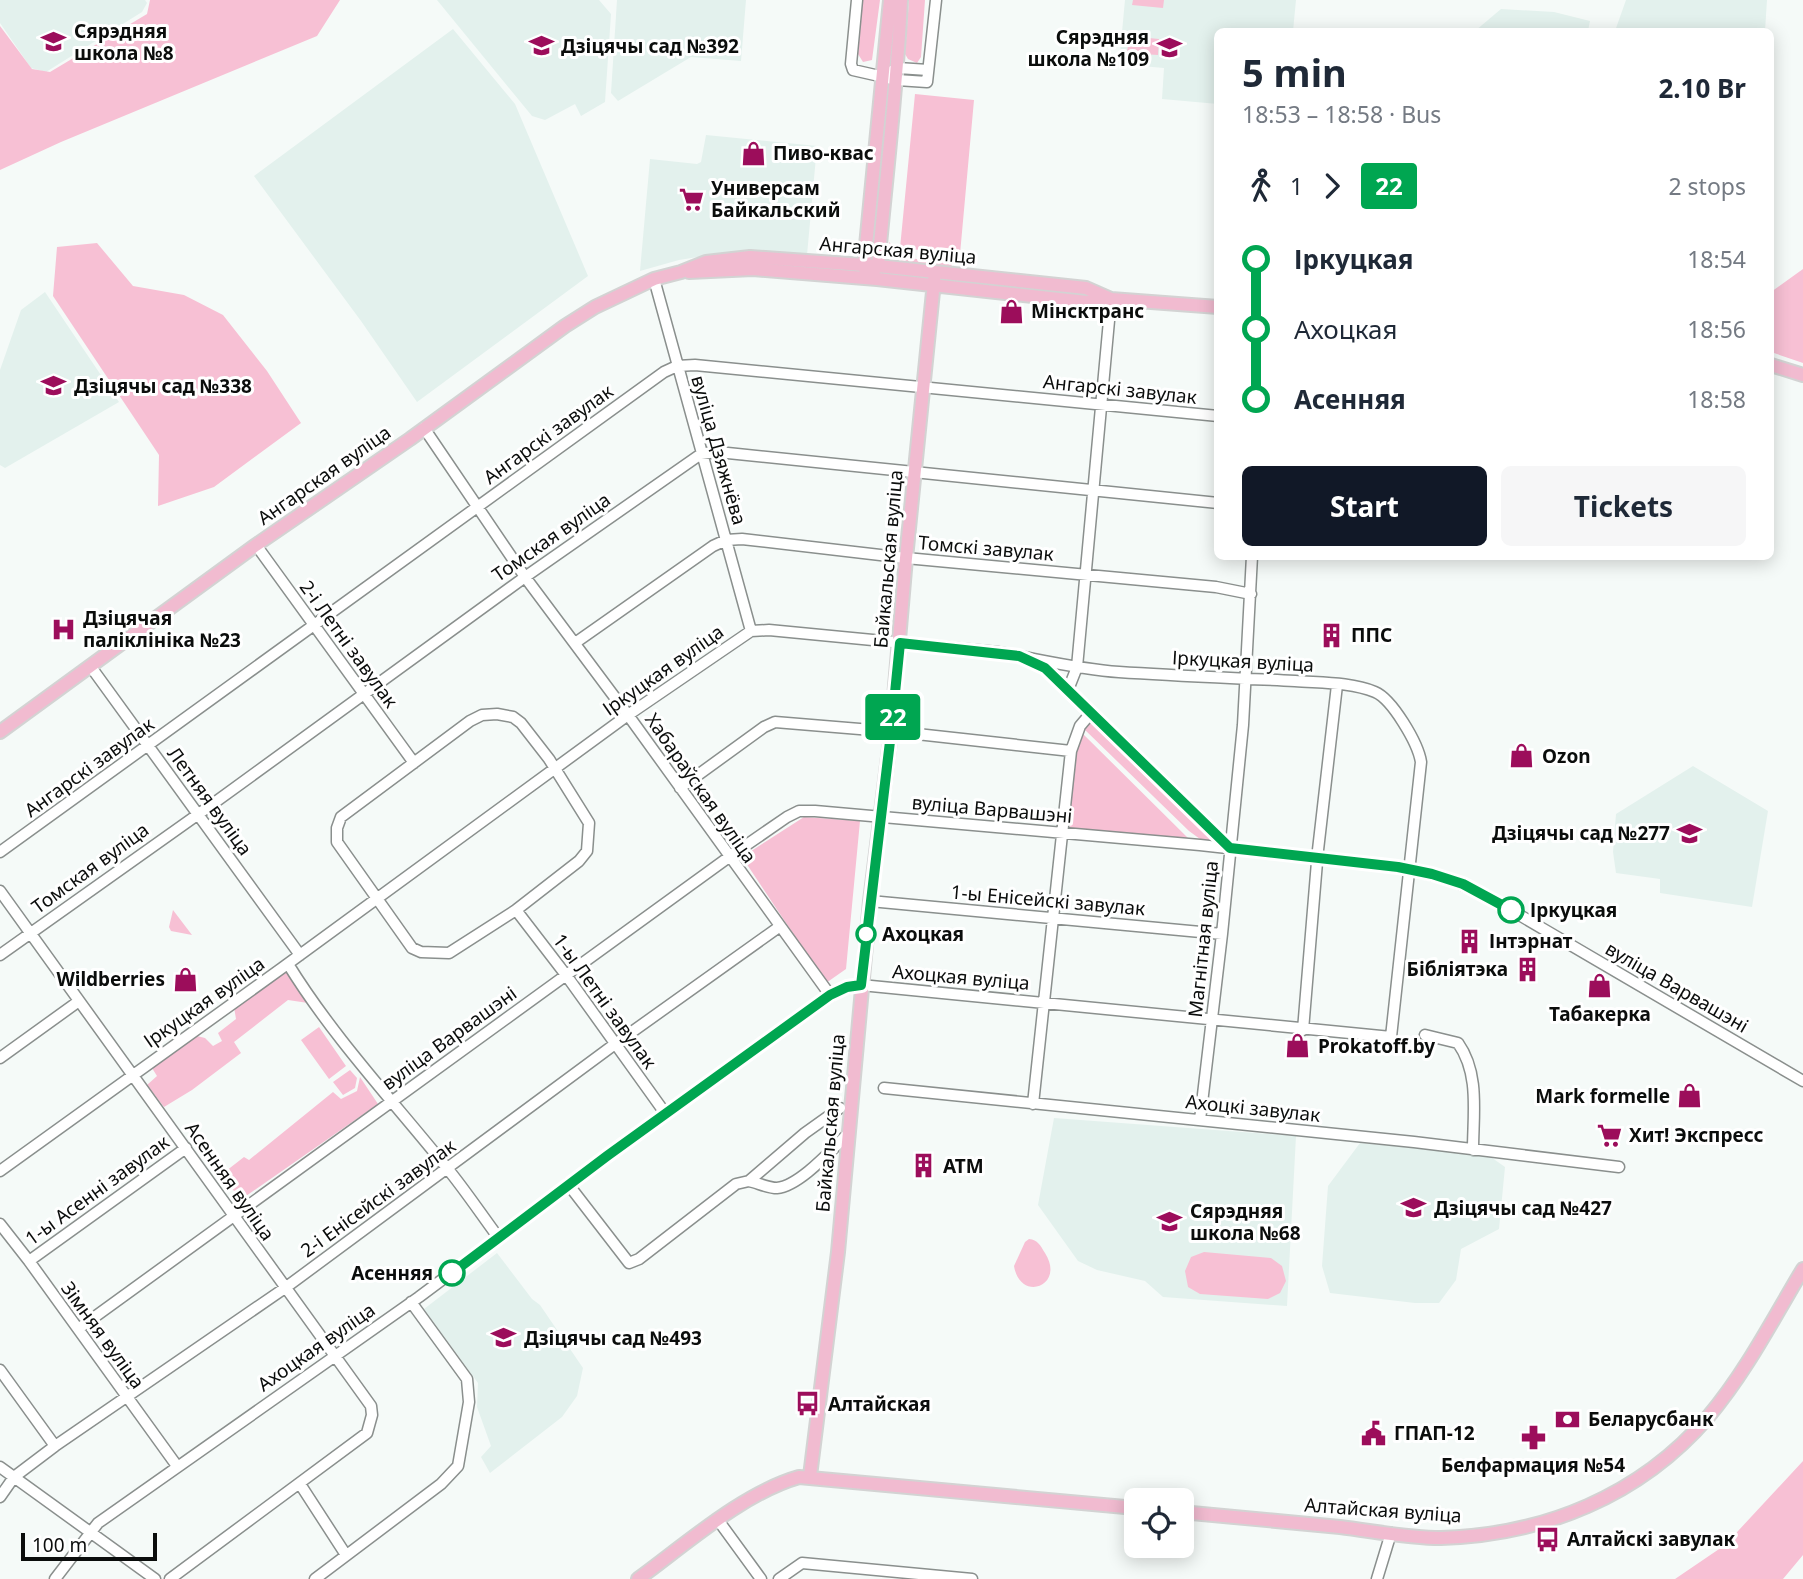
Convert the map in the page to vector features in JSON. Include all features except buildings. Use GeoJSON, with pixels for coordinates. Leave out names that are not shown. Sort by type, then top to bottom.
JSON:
{"type":"FeatureCollection","features":[{"type":"Feature","properties":{"kind":"main road"},"geometry":{"type":"LineString","coordinates":[[866,272],[890,0]]}},
{"type":"Feature","properties":{"kind":"main road"},"geometry":{"type":"LineString","coordinates":[[878,267],[897,74],[901,0]]}},
{"type":"Feature","properties":{"kind":"main road","name":"Ангарская вуліца"},"geometry":{"type":"LineString","coordinates":[[0,733],[256,545],[565,326],[595,307],[654,279],[706,262],[750,257],[866,272],[1086,288],[1111,299],[1214,307]]}},
{"type":"Feature","properties":{"kind":"main road","name":"Ангарская вуліца"},"geometry":{"type":"LineString","coordinates":[[866,272],[878,267],[934,278]]}},
{"type":"Feature","properties":{"kind":"main road","name":"Байкальская вуліца"},"geometry":{"type":"LineString","coordinates":[[810,1476],[849,1133],[870,901],[891,733],[934,278]]}},
{"type":"Feature","properties":{"kind":"main road"},"geometry":{"type":"LineString","coordinates":[[1774,366],[1803,375]]}},
{"type":"Feature","properties":{"kind":"main road","name":"Алтайская вуліца"},"geometry":{"type":"LineString","coordinates":[[1194,1513],[1438,1538],[1487,1535],[1514,1530],[1597,1504],[1657,1466],[1708,1416],[1757,1349],[1803,1269]]}},
{"type":"Feature","properties":{"kind":"main road"},"geometry":{"type":"LineString","coordinates":[[638,1579],[718,1520],[769,1487],[799,1476],[1124,1507]]}},
{"type":"Feature","properties":{"kind":"street"},"geometry":{"type":"LineString","coordinates":[[857,0],[852,48],[853,70],[883,76],[928,70]]}},
{"type":"Feature","properties":{"kind":"street"},"geometry":{"type":"LineString","coordinates":[[897,74],[927,82],[936,0]]}},
{"type":"Feature","properties":{"kind":"street","name":"вуліца Дзяжнёва"},"geometry":{"type":"LineString","coordinates":[[654,279],[751,631]]}},
{"type":"Feature","properties":{"kind":"street"},"geometry":{"type":"LineString","coordinates":[[1068,690],[1077,667],[1111,299]]}},
{"type":"Feature","properties":{"kind":"street","name":"Ангарскі завулак"},"geometry":{"type":"LineString","coordinates":[[0,852],[664,372],[677,366],[695,365],[923,386],[1214,416]]}},
{"type":"Feature","properties":{"kind":"street","name":"Хабараўская вуліца"},"geometry":{"type":"LineString","coordinates":[[424,428],[525,577],[830,995]]}},
{"type":"Feature","properties":{"kind":"street"},"geometry":{"type":"LineString","coordinates":[[701,454],[718,452],[1214,503]]}},
{"type":"Feature","properties":{"kind":"street","name":"Томская вуліца"},"geometry":{"type":"LineString","coordinates":[[0,955],[525,577],[701,454]]}},
{"type":"Feature","properties":{"kind":"street","name":"Томскі завулак"},"geometry":{"type":"LineString","coordinates":[[726,540],[742,539],[906,558],[1216,587],[1251,594]]}},
{"type":"Feature","properties":{"kind":"street"},"geometry":{"type":"LineString","coordinates":[[575,643],[726,540]]}},
{"type":"Feature","properties":{"kind":"street","name":"2-і Летні завулак"},"geometry":{"type":"LineString","coordinates":[[256,545],[414,763]]}},
{"type":"Feature","properties":{"kind":"street","name":"Магнітная вуліца"},"geometry":{"type":"LineString","coordinates":[[1200,1120],[1223,934],[1243,725],[1252,560]]}},
{"type":"Feature","properties":{"kind":"street","name":"Іркуцкая вуліца"},"geometry":{"type":"LineString","coordinates":[[0,1171],[628,715],[751,631],[769,630],[997,652],[1031,660],[1118,672],[1245,678],[1337,685],[1373,691],[1384,697],[1405,726],[1420,754],[1409,869]]}},
{"type":"Feature","properties":{"kind":"street"},"geometry":{"type":"LineString","coordinates":[[1031,660],[1045,668],[1230,848]]}},
{"type":"Feature","properties":{"kind":"street","name":"Летняя вуліца"},"geometry":{"type":"LineString","coordinates":[[91,667],[300,955]]}},
{"type":"Feature","properties":{"kind":"street"},"geometry":{"type":"LineString","coordinates":[[1303,1030],[1317,859],[1337,685]]}},
{"type":"Feature","properties":{"kind":"street"},"geometry":{"type":"LineString","coordinates":[[1032,1104],[1071,751],[1080,726],[1091,713]]}},
{"type":"Feature","properties":{"kind":"street"},"geometry":{"type":"LineString","coordinates":[[482,715],[513,717],[521,723],[556,769],[589,823],[587,851],[579,862],[516,909],[449,953],[421,952],[412,948],[337,842],[337,828],[341,817],[470,721],[482,715]]}},
{"type":"Feature","properties":{"kind":"street"},"geometry":{"type":"LineString","coordinates":[[680,788],[764,727],[775,722],[1071,751]]}},
{"type":"Feature","properties":{"kind":"street","name":"вуліца Варвашэні"},"geometry":{"type":"LineString","coordinates":[[78,1329],[729,857],[799,811],[1230,848],[1409,869],[1449,879],[1487,896],[1803,1081]]}},
{"type":"Feature","properties":{"kind":"street","name":"Ахоцкая вуліца"},"geometry":{"type":"LineString","coordinates":[[55,1579],[98,1523],[411,1302],[568,1184],[830,995],[847,987],[861,985],[1391,1037],[1409,869]]}},
{"type":"Feature","properties":{"kind":"street","name":"Асенняя вуліца"},"geometry":{"type":"LineString","coordinates":[[0,891],[371,1406],[372,1415],[367,1433],[170,1579]]}},
{"type":"Feature","properties":{"kind":"street","name":"1-ы Енісейскі завулак"},"geometry":{"type":"LineString","coordinates":[[870,901],[1223,934]]}},
{"type":"Feature","properties":{"kind":"street","name":"1-ы Летні завулак"},"geometry":{"type":"LineString","coordinates":[[516,909],[665,1113]]}},
{"type":"Feature","properties":{"kind":"street","name":"2-і Енісейскі завулак"},"geometry":{"type":"LineString","coordinates":[[0,1497],[14,1477],[55,1446],[285,1288],[615,1044],[779,927]]}},
{"type":"Feature","properties":{"kind":"street"},"geometry":{"type":"LineString","coordinates":[[288,964],[390,1102],[447,1168],[498,1237]]}},
{"type":"Feature","properties":{"kind":"street"},"geometry":{"type":"LineString","coordinates":[[0,1058],[79,1000]]}},
{"type":"Feature","properties":{"kind":"street"},"geometry":{"type":"LineString","coordinates":[[1424,1035],[1458,1043],[1464,1052],[1474,1078],[1473,1150]]}},
{"type":"Feature","properties":{"kind":"street","name":"Ахоцкі завулак"},"geometry":{"type":"LineString","coordinates":[[884,1088],[1619,1167]]}},
{"type":"Feature","properties":{"kind":"street"},"geometry":{"type":"LineString","coordinates":[[749,1181],[805,1133],[840,1108]]}},
{"type":"Feature","properties":{"kind":"street"},"geometry":{"type":"LineString","coordinates":[[568,1184],[629,1263],[639,1259],[736,1184],[749,1181],[778,1188],[787,1185],[809,1171],[849,1133]]}},
{"type":"Feature","properties":{"kind":"street","name":"1-ы Асенні завулак"},"geometry":{"type":"LineString","coordinates":[[29,1261],[186,1147]]}},
{"type":"Feature","properties":{"kind":"street","name":"Зімняя вуліца"},"geometry":{"type":"LineString","coordinates":[[0,1224],[177,1466]]}},
{"type":"Feature","properties":{"kind":"street"},"geometry":{"type":"LineString","coordinates":[[315,1579],[452,1475],[458,1466],[469,1402],[467,1379],[411,1302]]}},
{"type":"Feature","properties":{"kind":"street"},"geometry":{"type":"LineString","coordinates":[[0,1370],[55,1446]]}},
{"type":"Feature","properties":{"kind":"street"},"geometry":{"type":"LineString","coordinates":[[0,1467],[155,1579]]}},
{"type":"Feature","properties":{"kind":"street"},"geometry":{"type":"LineString","coordinates":[[300,1484],[346,1555]]}},
{"type":"Feature","properties":{"kind":"street"},"geometry":{"type":"LineString","coordinates":[[718,1520],[761,1579]]}},
{"type":"Feature","properties":{"kind":"street"},"geometry":{"type":"LineString","coordinates":[[1377,1579],[1391,1533]]}},
{"type":"Feature","properties":{"kind":"street"},"geometry":{"type":"LineString","coordinates":[[779,1579],[802,1563],[972,1579]]}},
{"type":"Feature","properties":{"kind":"shaded area","name":"Сярэдняя школа №8"},"geometry":{"type":"Polygon","coordinates":[[[0,0],[145,0],[147,3],[142,12],[46,72],[31,68],[0,23],[0,0]]]}},
{"type":"Feature","properties":{"kind":"shaded area"},"geometry":{"type":"Polygon","coordinates":[[[150,0],[340,0],[317,36],[0,170],[0,26],[32,69],[50,72],[147,14],[150,0]]]}},
{"type":"Feature","properties":{"kind":"shaded area","name":"Дзіцячы сад №392"},"geometry":{"type":"Polygon","coordinates":[[[437,0],[599,0],[611,14],[605,102],[581,116],[575,104],[545,120],[532,116],[437,0]]]}},
{"type":"Feature","properties":{"kind":"shaded area"},"geometry":{"type":"Polygon","coordinates":[[[617,0],[746,0],[741,61],[691,57],[618,101],[611,93],[617,0]]]}},
{"type":"Feature","properties":{"kind":"shaded area"},"geometry":{"type":"Polygon","coordinates":[[[862,0],[880,0],[872,60],[863,62],[858,54],[862,0]]]}},
{"type":"Feature","properties":{"kind":"shaded area"},"geometry":{"type":"Polygon","coordinates":[[[909,0],[925,0],[921,57],[917,63],[908,59],[905,54],[909,0]]]}},
{"type":"Feature","properties":{"kind":"shaded area","name":"Сярэдняя школа №109"},"geometry":{"type":"Polygon","coordinates":[[[1125,0],[1296,0],[1293,28],[1214,28],[1214,104],[1162,99],[1164,68],[1119,64],[1125,0]]]}},
{"type":"Feature","properties":{"kind":"shaded area"},"geometry":{"type":"Polygon","coordinates":[[[1133,0],[1164,0],[1163,8],[1132,5],[1133,0]]]}},
{"type":"Feature","properties":{"kind":"shaded area"},"geometry":{"type":"Polygon","coordinates":[[[1626,0],[1767,0],[1765,28],[1616,28],[1626,0]]]}},
{"type":"Feature","properties":{"kind":"shaded area"},"geometry":{"type":"Polygon","coordinates":[[[1501,9],[1554,12],[1590,21],[1589,28],[1479,28],[1501,9]]]}},
{"type":"Feature","properties":{"kind":"shaded area"},"geometry":{"type":"Polygon","coordinates":[[[453,29],[515,104],[588,276],[417,402],[254,176],[453,29]]]}},
{"type":"Feature","properties":{"kind":"shaded area"},"geometry":{"type":"Polygon","coordinates":[[[1129,36],[1159,39],[1158,55],[1127,53],[1129,36]]]}},
{"type":"Feature","properties":{"kind":"shaded area"},"geometry":{"type":"Polygon","coordinates":[[[915,94],[974,100],[960,254],[900,248],[915,94]]]}},
{"type":"Feature","properties":{"kind":"shaded area"},"geometry":{"type":"Polygon","coordinates":[[[706,135],[817,146],[807,255],[704,256],[640,271],[650,159],[697,164],[701,162],[706,135]]]}},
{"type":"Feature","properties":{"kind":"shaded area"},"geometry":{"type":"Polygon","coordinates":[[[889,242],[908,258],[952,263],[951,268],[923,267],[905,262],[892,251],[889,242]]]}},
{"type":"Feature","properties":{"kind":"shaded area"},"geometry":{"type":"Polygon","coordinates":[[[97,243],[133,286],[184,295],[223,315],[267,371],[301,423],[214,487],[158,506],[159,455],[53,296],[57,247],[97,243]]]}},
{"type":"Feature","properties":{"kind":"shaded area"},"geometry":{"type":"Polygon","coordinates":[[[1803,269],[1803,363],[1774,353],[1774,290],[1803,269]]]}},
{"type":"Feature","properties":{"kind":"shaded area","name":"Дзіцячы сад №338"},"geometry":{"type":"Polygon","coordinates":[[[45,292],[119,402],[5,468],[0,465],[0,370],[21,310],[45,292]]]}},
{"type":"Feature","properties":{"kind":"shaded area"},"geometry":{"type":"Polygon","coordinates":[[[1091,723],[1210,836],[1209,841],[1200,839],[1189,831],[1083,728],[1091,723]]]}},
{"type":"Feature","properties":{"kind":"shaded area"},"geometry":{"type":"Polygon","coordinates":[[[1082,733],[1189,839],[1069,826],[1074,751],[1082,733]]]}},
{"type":"Feature","properties":{"kind":"shaded area","name":"Дзіцячы сад №277"},"geometry":{"type":"Polygon","coordinates":[[[1693,766],[1768,811],[1752,907],[1660,893],[1660,879],[1616,873],[1613,852],[1616,814],[1693,766]]]}},
{"type":"Feature","properties":{"kind":"shaded area"},"geometry":{"type":"Polygon","coordinates":[[[804,817],[860,821],[846,969],[826,983],[742,857],[804,817]]]}},
{"type":"Feature","properties":{"kind":"shaded area"},"geometry":{"type":"Polygon","coordinates":[[[173,910],[192,935],[171,931],[169,927],[173,910]]]}},
{"type":"Feature","properties":{"kind":"shaded area"},"geometry":{"type":"Polygon","coordinates":[[[287,972],[308,1003],[288,1000],[234,1042],[241,1053],[192,1090],[164,1107],[147,1085],[157,1076],[152,1068],[193,1035],[205,1038],[213,1046],[222,1041],[218,1033],[236,1019],[234,1007],[287,972]]]}},
{"type":"Feature","properties":{"kind":"shaded area"},"geometry":{"type":"Polygon","coordinates":[[[319,1027],[346,1066],[329,1079],[301,1040],[319,1027]]]}},
{"type":"Feature","properties":{"kind":"shaded area"},"geometry":{"type":"Polygon","coordinates":[[[350,1070],[357,1078],[355,1088],[343,1095],[333,1082],[350,1070]]]}},
{"type":"Feature","properties":{"kind":"shaded area"},"geometry":{"type":"Polygon","coordinates":[[[360,1077],[378,1104],[246,1196],[226,1187],[217,1178],[244,1157],[249,1160],[333,1092],[341,1099],[357,1091],[360,1077]]]}},
{"type":"Feature","properties":{"kind":"shaded area","name":"Сярэдняя школа №68"},"geometry":{"type":"Polygon","coordinates":[[[1054,1118],[1296,1136],[1287,1306],[1163,1297],[1145,1281],[1097,1270],[1078,1261],[1038,1205],[1054,1118]]]}},
{"type":"Feature","properties":{"kind":"shaded area","name":"Дзіцячы сад №427"},"geometry":{"type":"Polygon","coordinates":[[[1360,1143],[1488,1155],[1505,1167],[1499,1229],[1461,1249],[1456,1280],[1439,1303],[1415,1303],[1330,1293],[1322,1266],[1328,1186],[1360,1143]]]}},
{"type":"Feature","properties":{"kind":"shaded area"},"geometry":{"type":"Polygon","coordinates":[[[1029,1239],[1040,1245],[1050,1265],[1050,1274],[1040,1286],[1024,1284],[1014,1266],[1029,1239]]]}},
{"type":"Feature","properties":{"kind":"shaded area"},"geometry":{"type":"Polygon","coordinates":[[[1204,1252],[1271,1258],[1282,1266],[1286,1281],[1280,1293],[1268,1299],[1200,1294],[1188,1287],[1185,1271],[1191,1257],[1204,1252]]]}},
{"type":"Feature","properties":{"kind":"shaded area","name":"Дзіцячы сад №493"},"geometry":{"type":"Polygon","coordinates":[[[497,1253],[532,1299],[540,1305],[583,1368],[577,1396],[562,1417],[490,1473],[481,1457],[491,1446],[477,1407],[478,1383],[424,1309],[497,1253]]]}},
{"type":"Feature","properties":{"kind":"shaded area"},"geometry":{"type":"Polygon","coordinates":[[[1803,1461],[1803,1555],[1783,1579],[1675,1579],[1725,1545],[1803,1461]]]}},
{"type":"Feature","properties":{"kind":"bus line","name":"22"},"geometry":{"type":"LineString","coordinates":[[452,1273],[665,1113],[830,995],[847,987],[861,985],[900,643],[997,652],[1031,660],[1045,668],[1230,848],[1398,867],[1432,874],[1463,884],[1511,910]]}},
{"type":"Feature","properties":{"kind":"place","name":"Сярэдняя школа №8"},"geometry":{"type":"Point","coordinates":[54,42]}},
{"type":"Feature","properties":{"kind":"place","name":"Дзіцячы сад №392"},"geometry":{"type":"Point","coordinates":[541,46]}},
{"type":"Feature","properties":{"kind":"place","name":"Сярэдняя школа №109"},"geometry":{"type":"Point","coordinates":[1169,48]}},
{"type":"Feature","properties":{"kind":"place","name":"Пиво-квас"},"geometry":{"type":"Point","coordinates":[753,153]}},
{"type":"Feature","properties":{"kind":"place","name":"Универсам Байкальский"},"geometry":{"type":"Point","coordinates":[691,199]}},
{"type":"Feature","properties":{"kind":"place","name":"Мінсктранс"},"geometry":{"type":"Point","coordinates":[1011,311]}},
{"type":"Feature","properties":{"kind":"place","name":"Дзіцячы сад №338"},"geometry":{"type":"Point","coordinates":[54,386]}},
{"type":"Feature","properties":{"kind":"place","name":"Дзіцячая паліклініка №23"},"geometry":{"type":"Point","coordinates":[63,629]}},
{"type":"Feature","properties":{"kind":"place","name":"ППС"},"geometry":{"type":"Point","coordinates":[1331,635]}},
{"type":"Feature","properties":{"kind":"place","name":"Ozon"},"geometry":{"type":"Point","coordinates":[1522,756]}},
{"type":"Feature","properties":{"kind":"place","name":"Дзіцячы сад №277"},"geometry":{"type":"Point","coordinates":[1690,833]}},
{"type":"Feature","properties":{"kind":"place","name":"Іркуцкая"},"geometry":{"type":"Point","coordinates":[1511,910]}},
{"type":"Feature","properties":{"kind":"place","name":"Ахоцкая"},"geometry":{"type":"Point","coordinates":[866,934]}},
{"type":"Feature","properties":{"kind":"place","name":"Інтэрнат"},"geometry":{"type":"Point","coordinates":[1469,941]}},
{"type":"Feature","properties":{"kind":"place","name":"Бібліятэка"},"geometry":{"type":"Point","coordinates":[1528,969]}},
{"type":"Feature","properties":{"kind":"place","name":"Wildberries"},"geometry":{"type":"Point","coordinates":[185,979]}},
{"type":"Feature","properties":{"kind":"place","name":"Табакерка"},"geometry":{"type":"Point","coordinates":[1600,986]}},
{"type":"Feature","properties":{"kind":"place","name":"Prokatoff.by"},"geometry":{"type":"Point","coordinates":[1298,1046]}},
{"type":"Feature","properties":{"kind":"place","name":"Mark formelle"},"geometry":{"type":"Point","coordinates":[1690,1096]}},
{"type":"Feature","properties":{"kind":"place","name":"Хит! Экспресс"},"geometry":{"type":"Point","coordinates":[1609,1135]}},
{"type":"Feature","properties":{"kind":"place","name":"АТМ"},"geometry":{"type":"Point","coordinates":[923,1166]}},
{"type":"Feature","properties":{"kind":"place","name":"Дзіцячы сад №427"},"geometry":{"type":"Point","coordinates":[1414,1208]}},
{"type":"Feature","properties":{"kind":"place","name":"Сярэдняя школа №68"},"geometry":{"type":"Point","coordinates":[1170,1222]}},
{"type":"Feature","properties":{"kind":"place","name":"Асенняя"},"geometry":{"type":"Point","coordinates":[452,1273]}},
{"type":"Feature","properties":{"kind":"place","name":"Дзіцячы сад №493"},"geometry":{"type":"Point","coordinates":[504,1338]}},
{"type":"Feature","properties":{"kind":"place","name":"Алтайская"},"geometry":{"type":"Point","coordinates":[808,1404]}},
{"type":"Feature","properties":{"kind":"place","name":"Беларусбанк"},"geometry":{"type":"Point","coordinates":[1568,1419]}},
{"type":"Feature","properties":{"kind":"place","name":"ГПАП-12"},"geometry":{"type":"Point","coordinates":[1374,1433]}},
{"type":"Feature","properties":{"kind":"place","name":"Белфармация №54"},"geometry":{"type":"Point","coordinates":[1533,1437]}},
{"type":"Feature","properties":{"kind":"place","name":"Алтайскі завулак"},"geometry":{"type":"Point","coordinates":[1547,1539]}}]}
